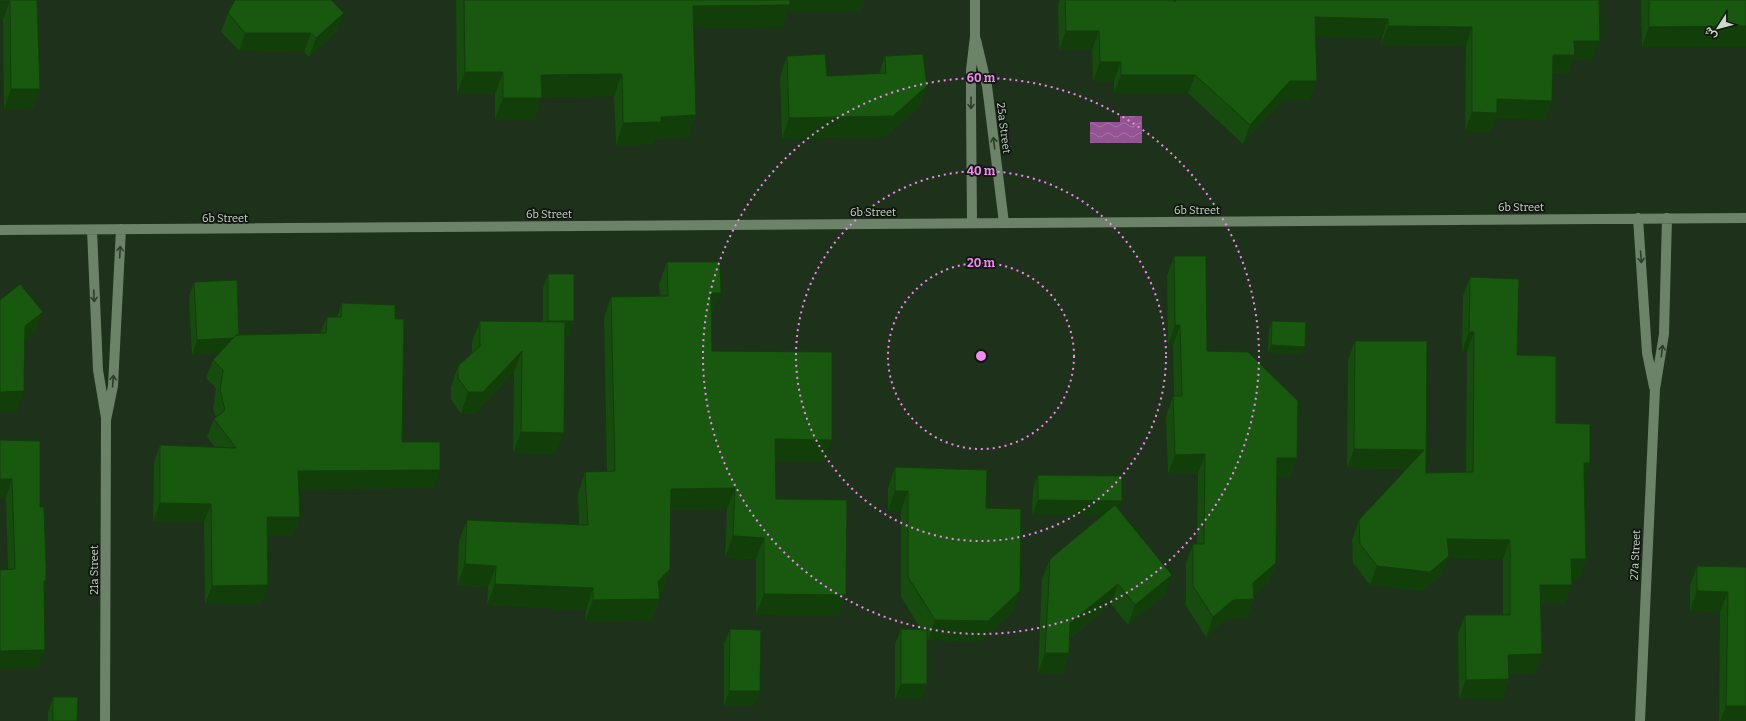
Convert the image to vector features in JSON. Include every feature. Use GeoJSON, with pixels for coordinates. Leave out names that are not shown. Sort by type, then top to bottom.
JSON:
{"type":"FeatureCollection","features":[{"type":"Feature","properties":{"kind":"street","name":"25a Street"},"geometry":{"type":"LineString","coordinates":[[972,223],[971,70],[975,36],[975,0]]}},
{"type":"Feature","properties":{"kind":"street","name":"25a Street"},"geometry":{"type":"LineString","coordinates":[[975,36],[987,86],[1004,223]]}},
{"type":"Feature","properties":{"kind":"street","name":"27a Street"},"geometry":{"type":"LineString","coordinates":[[1638,218],[1647,353],[1655,389]]}},
{"type":"Feature","properties":{"kind":"street","name":"27a Street"},"geometry":{"type":"LineString","coordinates":[[1640,721],[1655,389],[1664,334],[1667,218]]}},
{"type":"Feature","properties":{"kind":"street","name":"6b Street"},"geometry":{"type":"LineString","coordinates":[[0,230],[1746,218]]}},
{"type":"Feature","properties":{"kind":"street","name":"21a Street"},"geometry":{"type":"LineString","coordinates":[[106,420],[113,386],[121,229]]}},
{"type":"Feature","properties":{"kind":"street","name":"21a Street"},"geometry":{"type":"LineString","coordinates":[[92,230],[98,370],[106,420],[105,721]]}},
{"type":"Feature","properties":{"kind":"water"},"geometry":{"type":"Polygon","coordinates":[[[1120,116],[1142,116],[1142,143],[1090,143],[1090,122],[1120,122],[1120,116]]]}},
{"type":"Feature","properties":{"kind":"building"},"geometry":{"type":"Polygon","coordinates":[[[0,0],[37,0],[40,89],[11,89],[10,1],[0,0]]]}},
{"type":"Feature","properties":{"kind":"building"},"geometry":{"type":"Polygon","coordinates":[[[235,0],[331,0],[344,13],[316,38],[311,33],[245,33],[228,13],[235,0]]]}},
{"type":"Feature","properties":{"kind":"building"},"geometry":{"type":"Polygon","coordinates":[[[464,0],[790,0],[790,5],[693,6],[696,115],[661,117],[661,122],[623,123],[622,74],[541,75],[542,98],[503,98],[503,72],[465,72],[464,0]]]}},
{"type":"Feature","properties":{"kind":"building"},"geometry":{"type":"Polygon","coordinates":[[[1065,0],[1174,0],[1174,2],[1177,0],[1599,0],[1600,41],[1574,41],[1575,55],[1553,55],[1552,101],[1497,99],[1497,113],[1472,112],[1472,27],[1388,26],[1388,19],[1315,17],[1317,81],[1290,81],[1250,125],[1195,75],[1121,75],[1121,62],[1100,62],[1099,31],[1066,31],[1065,0]]]}},
{"type":"Feature","properties":{"kind":"building"},"geometry":{"type":"Polygon","coordinates":[[[1649,0],[1746,0],[1746,26],[1649,27],[1649,0]]]}},
{"type":"Feature","properties":{"kind":"building"},"geometry":{"type":"Polygon","coordinates":[[[825,54],[827,76],[886,73],[885,56],[923,54],[927,86],[893,116],[789,118],[787,56],[825,54]]]}},
{"type":"Feature","properties":{"kind":"building"},"geometry":{"type":"Polygon","coordinates":[[[1174,256],[1206,256],[1207,351],[1248,352],[1298,401],[1297,458],[1277,458],[1276,563],[1253,583],[1254,599],[1233,600],[1213,617],[1193,586],[1193,544],[1204,544],[1205,454],[1175,455],[1173,396],[1182,396],[1180,325],[1175,325],[1174,256]]]}},
{"type":"Feature","properties":{"kind":"building"},"geometry":{"type":"Polygon","coordinates":[[[667,262],[720,262],[721,293],[711,293],[712,351],[832,352],[832,440],[775,439],[776,499],[847,500],[846,595],[764,594],[764,538],[733,536],[735,488],[671,489],[670,569],[658,581],[660,599],[593,600],[593,588],[495,584],[496,566],[465,564],[467,520],[588,525],[585,472],[615,471],[611,297],[668,296],[667,262]]]}},
{"type":"Feature","properties":{"kind":"building"},"geometry":{"type":"Polygon","coordinates":[[[548,274],[574,274],[574,321],[548,321],[548,274]]]}},
{"type":"Feature","properties":{"kind":"building"},"geometry":{"type":"Polygon","coordinates":[[[1470,277],[1519,279],[1517,355],[1556,356],[1556,423],[1590,424],[1590,463],[1584,463],[1586,559],[1571,559],[1572,585],[1540,585],[1542,654],[1508,655],[1509,679],[1466,680],[1465,615],[1510,615],[1510,540],[1447,539],[1449,556],[1430,572],[1377,566],[1360,544],[1359,520],[1424,450],[1354,449],[1355,341],[1427,341],[1426,473],[1473,472],[1474,332],[1469,332],[1470,277]]]}},
{"type":"Feature","properties":{"kind":"building"},"geometry":{"type":"Polygon","coordinates":[[[237,280],[239,335],[236,335],[233,338],[197,340],[194,282],[237,280]]]}},
{"type":"Feature","properties":{"kind":"building"},"geometry":{"type":"Polygon","coordinates":[[[20,284],[43,312],[25,326],[24,391],[0,392],[0,300],[20,284]]]}},
{"type":"Feature","properties":{"kind":"building"},"geometry":{"type":"Polygon","coordinates":[[[342,303],[395,305],[395,319],[404,319],[402,442],[440,442],[440,470],[298,471],[300,517],[267,517],[268,585],[212,586],[211,504],[160,503],[160,445],[236,448],[214,419],[225,410],[220,390],[223,370],[213,360],[236,335],[326,333],[327,317],[341,317],[342,303]]]}},
{"type":"Feature","properties":{"kind":"building"},"geometry":{"type":"Polygon","coordinates":[[[480,321],[565,322],[564,433],[521,432],[522,351],[483,392],[468,392],[458,378],[458,366],[480,346],[480,321]]]}},
{"type":"Feature","properties":{"kind":"building"},"geometry":{"type":"Polygon","coordinates":[[[1272,321],[1306,322],[1305,347],[1271,345],[1272,321]]]}},
{"type":"Feature","properties":{"kind":"building"},"geometry":{"type":"Polygon","coordinates":[[[0,440],[40,441],[40,507],[44,507],[46,564],[46,581],[44,581],[45,650],[0,651],[0,570],[15,569],[12,479],[0,479],[0,440]]]}},
{"type":"Feature","properties":{"kind":"building"},"geometry":{"type":"Polygon","coordinates":[[[895,467],[987,470],[986,508],[1021,509],[1020,591],[988,621],[935,620],[908,577],[908,491],[895,491],[895,467]]]}},
{"type":"Feature","properties":{"kind":"building"},"geometry":{"type":"Polygon","coordinates":[[[1038,475],[1122,476],[1122,501],[1038,500],[1038,475]]]}},
{"type":"Feature","properties":{"kind":"building"},"geometry":{"type":"Polygon","coordinates":[[[1115,505],[1172,575],[1135,605],[1118,584],[1070,623],[1069,653],[1045,653],[1050,559],[1115,505]]]}},
{"type":"Feature","properties":{"kind":"building"},"geometry":{"type":"Polygon","coordinates":[[[1697,566],[1746,567],[1746,706],[1726,706],[1728,592],[1697,591],[1697,566]]]}},
{"type":"Feature","properties":{"kind":"building"},"geometry":{"type":"Polygon","coordinates":[[[730,629],[761,630],[760,691],[729,691],[730,629]]]}},
{"type":"Feature","properties":{"kind":"building"},"geometry":{"type":"Polygon","coordinates":[[[901,629],[927,630],[927,684],[901,684],[901,629]]]}},
{"type":"Feature","properties":{"kind":"building"},"geometry":{"type":"Polygon","coordinates":[[[53,697],[78,697],[77,721],[53,721],[53,697]]]}}]}
